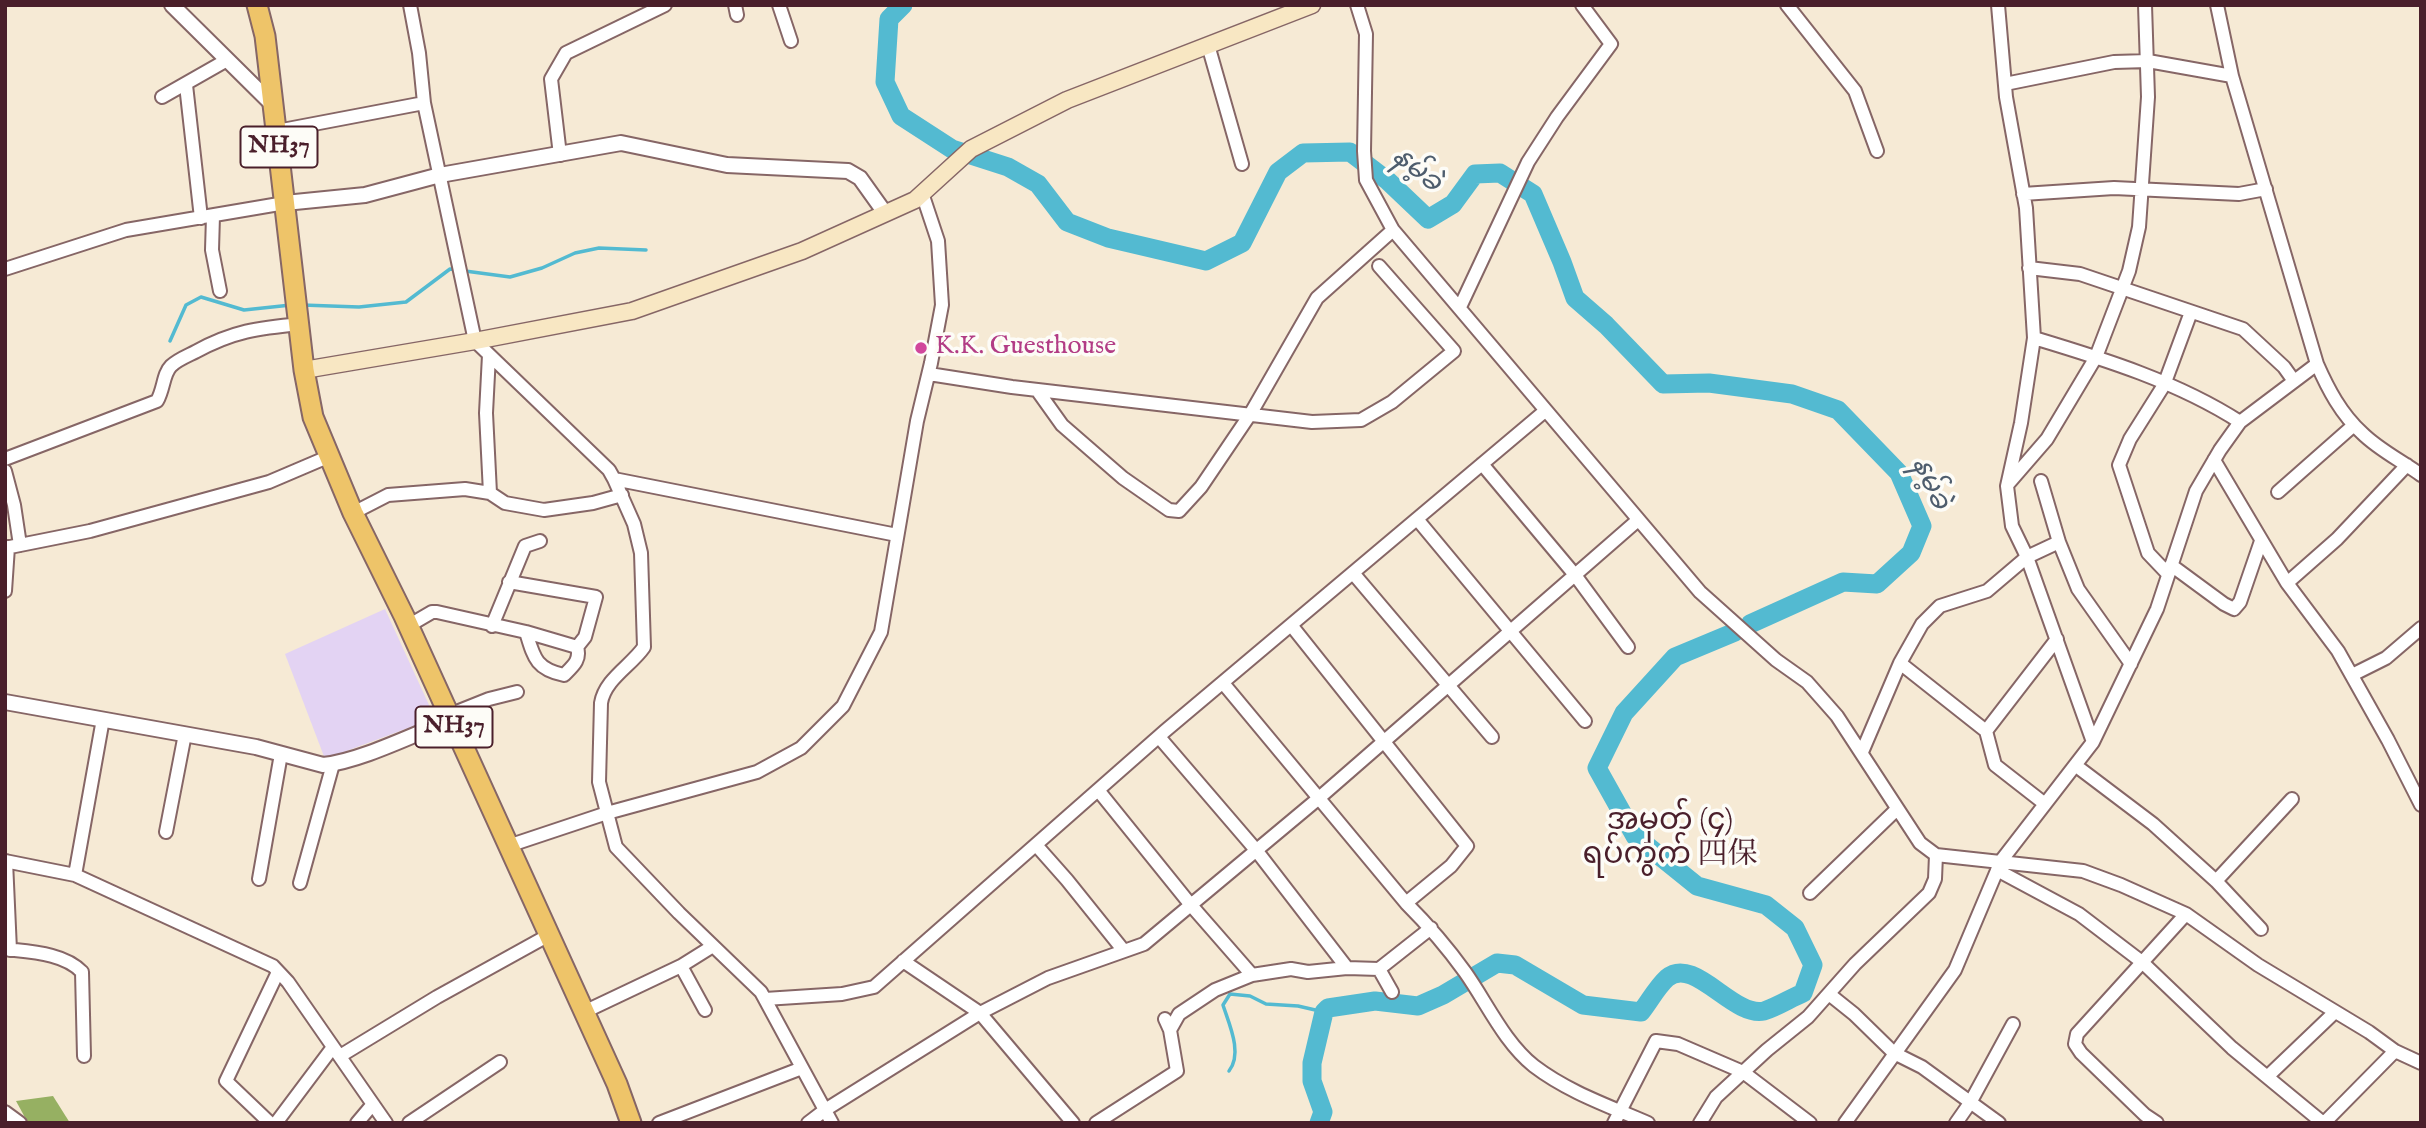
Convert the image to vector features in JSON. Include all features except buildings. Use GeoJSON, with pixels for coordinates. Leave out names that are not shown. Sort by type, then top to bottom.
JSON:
{"type":"FeatureCollection","features":[{"type":"Feature","properties":{"kind":"highway","name":"NH37"},"geometry":{"type":"LineString","coordinates":[[257,5],[265,36],[304,370],[313,417],[353,513],[450,717],[632,1123]]}},
{"type":"Feature","properties":{"kind":"main road"},"geometry":{"type":"LineString","coordinates":[[304,370],[632,311],[802,251],[915,200],[965,154],[1066,100],[1312,5]]}},
{"type":"Feature","properties":{"kind":"street"},"geometry":{"type":"LineString","coordinates":[[172,5],[274,106]]}},
{"type":"Feature","properties":{"kind":"street"},"geometry":{"type":"LineString","coordinates":[[410,5],[419,53],[424,103],[475,341],[608,470],[634,524],[641,553],[644,647],[602,693],[599,782],[616,847],[761,992],[832,1123]]}},
{"type":"Feature","properties":{"kind":"street"},"geometry":{"type":"LineString","coordinates":[[560,155],[551,79],[566,54],[665,5]]}},
{"type":"Feature","properties":{"kind":"street"},"geometry":{"type":"LineString","coordinates":[[779,5],[791,40]]}},
{"type":"Feature","properties":{"kind":"street"},"geometry":{"type":"LineString","coordinates":[[1357,5],[1366,34],[1366,180],[1393,230],[1700,592],[1776,660],[1807,682],[1838,716],[1896,810],[1920,843],[1936,855],[1999,865],[2083,871],[2122,885],[2186,914],[2258,965],[2369,1032],[2395,1051],[2421,1063]]}},
{"type":"Feature","properties":{"kind":"street"},"geometry":{"type":"LineString","coordinates":[[1460,307],[1528,162],[1557,117],[1611,44],[1582,5]]}},
{"type":"Feature","properties":{"kind":"street"},"geometry":{"type":"LineString","coordinates":[[1787,5],[1855,91],[1877,150]]}},
{"type":"Feature","properties":{"kind":"street"},"geometry":{"type":"LineString","coordinates":[[1998,5],[2005,83],[2023,194],[2034,338],[2021,423],[2007,486],[2012,526],[2027,557],[2093,742]]}},
{"type":"Feature","properties":{"kind":"street"},"geometry":{"type":"LineString","coordinates":[[2007,486],[2046,439],[2096,357],[2129,271],[2139,226],[2148,61],[2145,5]]}},
{"type":"Feature","properties":{"kind":"street"},"geometry":{"type":"LineString","coordinates":[[2217,5],[2232,76],[2316,364],[2331,396],[2354,425],[2421,475]]}},
{"type":"Feature","properties":{"kind":"street"},"geometry":{"type":"LineString","coordinates":[[1208,46],[1242,164]]}},
{"type":"Feature","properties":{"kind":"street"},"geometry":{"type":"LineString","coordinates":[[162,97],[227,60]]}},
{"type":"Feature","properties":{"kind":"street"},"geometry":{"type":"LineString","coordinates":[[2005,83],[2114,62],[2148,61],[2232,76]]}},
{"type":"Feature","properties":{"kind":"street"},"geometry":{"type":"LineString","coordinates":[[186,85],[220,291]]}},
{"type":"Feature","properties":{"kind":"street"},"geometry":{"type":"LineString","coordinates":[[277,131],[424,103]]}},
{"type":"Feature","properties":{"kind":"street"},"geometry":{"type":"LineString","coordinates":[[5,269],[126,230],[285,203],[365,195],[440,175],[621,143],[727,165],[848,171],[860,178],[885,213]]}},
{"type":"Feature","properties":{"kind":"street"},"geometry":{"type":"LineString","coordinates":[[2023,194],[2114,188],[2239,194],[2266,189]]}},
{"type":"Feature","properties":{"kind":"street"},"geometry":{"type":"LineString","coordinates":[[508,846],[607,813],[757,772],[801,748],[843,706],[881,632],[917,421],[942,305],[938,241],[922,194]]}},
{"type":"Feature","properties":{"kind":"street"},"geometry":{"type":"LineString","coordinates":[[1037,390],[1062,425],[1123,478],[1169,510],[1179,511],[1201,487],[1251,413],[1317,298],[1393,230]]}},
{"type":"Feature","properties":{"kind":"street"},"geometry":{"type":"LineString","coordinates":[[929,374],[1037,390],[1312,422],[1361,420],[1392,402],[1454,351],[1379,267]]}},
{"type":"Feature","properties":{"kind":"street"},"geometry":{"type":"LineString","coordinates":[[2029,268],[2080,274],[2243,329],[2284,367],[2294,381]]}},
{"type":"Feature","properties":{"kind":"street"},"geometry":{"type":"LineString","coordinates":[[2191,312],[2164,384],[2130,439],[2119,465],[2148,553],[2170,570],[2234,609],[2240,602],[2261,541]]}},
{"type":"Feature","properties":{"kind":"street"},"geometry":{"type":"LineString","coordinates":[[5,459],[157,401],[163,391],[166,373],[172,365],[217,340],[248,329],[300,324]]}},
{"type":"Feature","properties":{"kind":"street"},"geometry":{"type":"LineString","coordinates":[[2034,338],[2096,357],[2164,384],[2210,403],[2239,422]]}},
{"type":"Feature","properties":{"kind":"street"},"geometry":{"type":"LineString","coordinates":[[489,355],[486,413],[490,493]]}},
{"type":"Feature","properties":{"kind":"street"},"geometry":{"type":"LineString","coordinates":[[1846,1122],[1955,970],[1999,865],[2093,742],[2157,609],[2196,491],[2214,460],[2239,422],[2316,364]]}},
{"type":"Feature","properties":{"kind":"street"},"geometry":{"type":"LineString","coordinates":[[765,999],[842,994],[874,987],[1159,737],[1545,411]]}},
{"type":"Feature","properties":{"kind":"street"},"geometry":{"type":"LineString","coordinates":[[2278,492],[2354,425]]}},
{"type":"Feature","properties":{"kind":"street"},"geometry":{"type":"LineString","coordinates":[[11,547],[90,531],[269,482],[330,456]]}},
{"type":"Feature","properties":{"kind":"street"},"geometry":{"type":"LineString","coordinates":[[2214,460],[2287,583],[2338,651],[2421,805]]}},
{"type":"Feature","properties":{"kind":"street"},"geometry":{"type":"LineString","coordinates":[[1482,464],[1575,575],[1628,647]]}},
{"type":"Feature","properties":{"kind":"street"},"geometry":{"type":"LineString","coordinates":[[2287,583],[2337,539],[2407,465]]}},
{"type":"Feature","properties":{"kind":"street"},"geometry":{"type":"LineString","coordinates":[[5,471],[14,505],[5,591]]}},
{"type":"Feature","properties":{"kind":"street"},"geometry":{"type":"LineString","coordinates":[[614,479],[897,535]]}},
{"type":"Feature","properties":{"kind":"street"},"geometry":{"type":"LineString","coordinates":[[2041,481],[2059,542],[2078,589],[2131,664]]}},
{"type":"Feature","properties":{"kind":"street"},"geometry":{"type":"LineString","coordinates":[[353,513],[388,495],[465,489],[490,493],[505,503],[544,510],[593,503],[622,495]]}},
{"type":"Feature","properties":{"kind":"street"},"geometry":{"type":"LineString","coordinates":[[1417,519],[1585,721]]}},
{"type":"Feature","properties":{"kind":"street"},"geometry":{"type":"LineString","coordinates":[[808,1123],[980,1013],[1048,978],[1144,944],[1319,798],[1638,520]]}},
{"type":"Feature","properties":{"kind":"street"},"geometry":{"type":"LineString","coordinates":[[492,626],[525,546],[540,541]]}},
{"type":"Feature","properties":{"kind":"street"},"geometry":{"type":"LineString","coordinates":[[1862,752],[1900,663],[1922,624],[1940,606],[1987,591],[2027,557],[2059,542]]}},
{"type":"Feature","properties":{"kind":"street"},"geometry":{"type":"LineString","coordinates":[[1353,573],[1492,737]]}},
{"type":"Feature","properties":{"kind":"street"},"geometry":{"type":"LineString","coordinates":[[509,582],[596,597],[585,637],[577,647]]}},
{"type":"Feature","properties":{"kind":"street"},"geometry":{"type":"LineString","coordinates":[[408,626],[432,612],[437,612],[526,632],[577,647]]}},
{"type":"Feature","properties":{"kind":"street"},"geometry":{"type":"LineString","coordinates":[[1291,625],[1467,846],[1451,866],[1406,903]]}},
{"type":"Feature","properties":{"kind":"street"},"geometry":{"type":"LineString","coordinates":[[2352,675],[2386,658],[2421,628]]}},
{"type":"Feature","properties":{"kind":"street"},"geometry":{"type":"LineString","coordinates":[[526,632],[537,661],[542,668],[553,673],[564,674],[576,664],[579,654],[577,647]]}},
{"type":"Feature","properties":{"kind":"street"},"geometry":{"type":"LineString","coordinates":[[1986,731],[2057,639]]}},
{"type":"Feature","properties":{"kind":"street"},"geometry":{"type":"LineString","coordinates":[[1900,663],[1986,731],[1995,765],[2045,804]]}},
{"type":"Feature","properties":{"kind":"street"},"geometry":{"type":"LineString","coordinates":[[1223,683],[1406,903],[1431,928],[1464,971],[1516,1049],[1534,1066],[1617,1117],[1648,1123]]}},
{"type":"Feature","properties":{"kind":"street"},"geometry":{"type":"LineString","coordinates":[[5,702],[256,747],[313,764],[334,764],[489,699],[517,692]]}},
{"type":"Feature","properties":{"kind":"street"},"geometry":{"type":"LineString","coordinates":[[75,875],[103,719]]}},
{"type":"Feature","properties":{"kind":"street"},"geometry":{"type":"LineString","coordinates":[[166,832],[185,734]]}},
{"type":"Feature","properties":{"kind":"street"},"geometry":{"type":"LineString","coordinates":[[1159,737],[1256,850],[1347,968]]}},
{"type":"Feature","properties":{"kind":"street"},"geometry":{"type":"LineString","coordinates":[[259,879],[281,754]]}},
{"type":"Feature","properties":{"kind":"street"},"geometry":{"type":"LineString","coordinates":[[300,883],[334,764]]}},
{"type":"Feature","properties":{"kind":"street"},"geometry":{"type":"LineString","coordinates":[[2075,765],[2153,824],[2216,881],[2261,929]]}},
{"type":"Feature","properties":{"kind":"street"},"geometry":{"type":"LineString","coordinates":[[1098,790],[1190,904],[1252,975]]}},
{"type":"Feature","properties":{"kind":"street"},"geometry":{"type":"LineString","coordinates":[[2216,881],[2292,799]]}},
{"type":"Feature","properties":{"kind":"street"},"geometry":{"type":"LineString","coordinates":[[1810,893],[1896,810]]}},
{"type":"Feature","properties":{"kind":"street"},"geometry":{"type":"LineString","coordinates":[[1036,845],[1124,951]]}},
{"type":"Feature","properties":{"kind":"street"},"geometry":{"type":"LineString","coordinates":[[1700,1123],[1716,1097],[1808,1017],[1855,964],[1929,893],[1935,879],[1936,855]]}},
{"type":"Feature","properties":{"kind":"street"},"geometry":{"type":"LineString","coordinates":[[84,1056],[82,972],[63,958],[8,950],[6,861],[75,875],[273,966],[386,1123]]}},
{"type":"Feature","properties":{"kind":"street"},"geometry":{"type":"LineString","coordinates":[[1999,865],[2079,914],[2142,962],[2232,1048],[2323,1123],[2395,1051]]}},
{"type":"Feature","properties":{"kind":"street"},"geometry":{"type":"LineString","coordinates":[[2157,1123],[2144,1115],[2075,1044],[2077,1034],[2186,914]]}},
{"type":"Feature","properties":{"kind":"street"},"geometry":{"type":"LineString","coordinates":[[1096,1123],[1177,1071],[1168,1025],[1179,1014],[1215,990],[1252,975],[1290,969],[1308,972],[1347,968],[1379,969],[1431,928]]}},
{"type":"Feature","properties":{"kind":"street"},"geometry":{"type":"LineString","coordinates":[[276,1123],[336,1052],[549,935]]}},
{"type":"Feature","properties":{"kind":"street"},"geometry":{"type":"LineString","coordinates":[[584,1012],[681,966],[713,946]]}},
{"type":"Feature","properties":{"kind":"street"},"geometry":{"type":"LineString","coordinates":[[904,961],[980,1013],[1073,1123]]}},
{"type":"Feature","properties":{"kind":"street"},"geometry":{"type":"LineString","coordinates":[[681,966],[705,1010]]}},
{"type":"Feature","properties":{"kind":"street"},"geometry":{"type":"LineString","coordinates":[[1379,969],[1392,992]]}},
{"type":"Feature","properties":{"kind":"street"},"geometry":{"type":"LineString","coordinates":[[270,1123],[226,1081],[278,972]]}},
{"type":"Feature","properties":{"kind":"street"},"geometry":{"type":"LineString","coordinates":[[1829,993],[1894,1053],[1922,1067],[1999,1123]]}},
{"type":"Feature","properties":{"kind":"street"},"geometry":{"type":"LineString","coordinates":[[2267,1077],[2335,1012]]}},
{"type":"Feature","properties":{"kind":"street"},"geometry":{"type":"LineString","coordinates":[[1956,1123],[1970,1103],[2013,1024]]}},
{"type":"Feature","properties":{"kind":"street"},"geometry":{"type":"LineString","coordinates":[[1617,1117],[1656,1041],[1678,1044],[1743,1072],[1810,1123]]}},
{"type":"Feature","properties":{"kind":"street"},"geometry":{"type":"LineString","coordinates":[[409,1123],[500,1062]]}},
{"type":"Feature","properties":{"kind":"street"},"geometry":{"type":"LineString","coordinates":[[659,1123],[802,1068]]}},
{"type":"Feature","properties":{"kind":"street"},"geometry":{"type":"LineString","coordinates":[[357,1123],[373,1104]]}},
{"type":"Feature","properties":{"kind":"street"},"geometry":{"type":"LineString","coordinates":[[5,1112],[20,1123]]}},
{"type":"Feature","properties":{"kind":"shaded area"},"geometry":{"type":"Polygon","coordinates":[[[385,609],[435,718],[325,759],[285,654],[385,609]]]}},
{"type":"Feature","properties":{"kind":"green space"},"geometry":{"type":"Polygon","coordinates":[[[53,1096],[70,1123],[28,1123],[16,1101],[53,1096]]]}},
{"type":"Feature","properties":{"kind":"waterway","name":"နမ့်ခဲ"},"geometry":{"type":"LineString","coordinates":[[903,5],[889,19],[885,82],[901,116],[952,149],[1008,167],[1038,184],[1067,222],[1108,238],[1206,261],[1242,243],[1278,172],[1303,153],[1350,152],[1388,181],[1428,219],[1453,204],[1475,174],[1500,173],[1533,194],[1575,298],[1606,325],[1663,384],[1709,383],[1792,394],[1838,410],[1899,473],[1922,526],[1911,553],[1877,584],[1843,582],[1750,624]]}},
{"type":"Feature","properties":{"kind":"waterway"},"geometry":{"type":"LineString","coordinates":[[302,305],[359,307],[406,302],[450,269],[510,277],[542,268],[575,253],[599,248],[646,250]]}},
{"type":"Feature","properties":{"kind":"waterway"},"geometry":{"type":"LineString","coordinates":[[170,341],[186,305],[201,297],[244,310],[291,305]]}},
{"type":"Feature","properties":{"kind":"waterway"},"geometry":{"type":"LineString","coordinates":[[1319,1123],[1323,1112],[1312,1081],[1312,1063],[1324,1012],[1328,1008],[1375,1001],[1418,1006],[1443,995],[1497,963],[1515,965],[1583,1005],[1641,1012],[1663,982],[1678,973],[1689,974],[1701,980],[1752,1011],[1764,1011],[1803,993],[1813,965],[1795,928],[1766,905],[1697,886],[1635,836],[1597,768],[1624,713],[1675,657],[1735,632]]}},
{"type":"Feature","properties":{"kind":"waterway"},"geometry":{"type":"LineString","coordinates":[[1229,1071],[1233,1064],[1235,1047],[1223,1005],[1230,994],[1250,996],[1266,1004],[1298,1006],[1324,1012]]}},
{"type":"Feature","properties":{"kind":"place","name":"K.K. Guesthouse"},"geometry":{"type":"Point","coordinates":[921,348]}},
{"type":"Feature","properties":{"kind":"district","name":"အမှတ် (၄) ရပ်ကွက် 四保"},"geometry":{"type":"Point","coordinates":[1670,840]}}]}
